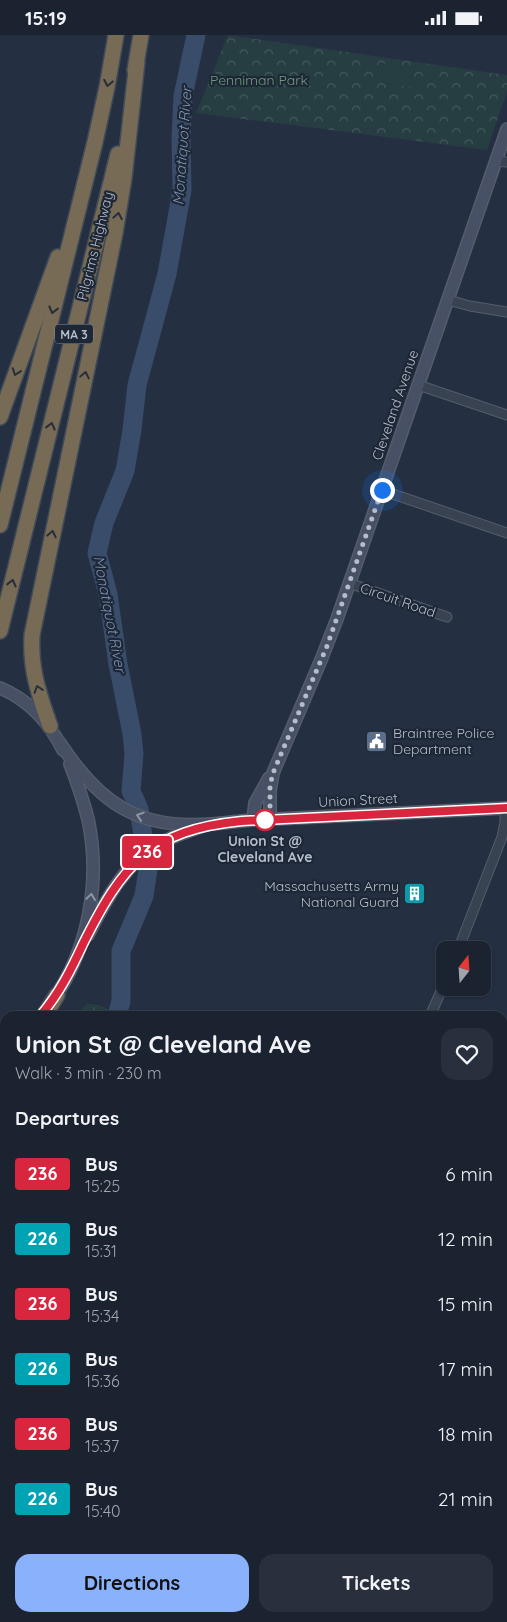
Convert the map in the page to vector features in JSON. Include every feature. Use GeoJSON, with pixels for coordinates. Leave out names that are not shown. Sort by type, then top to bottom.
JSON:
{"type":"FeatureCollection","features":[{"type":"Feature","properties":{"kind":"highway","name":"Pilgrims Highway"},"geometry":{"type":"LineString","coordinates":[[0,525],[86,178],[107,87],[116,35]]}},
{"type":"Feature","properties":{"kind":"highway","name":"Pilgrims Highway"},"geometry":{"type":"LineString","coordinates":[[0,631],[122,139],[141,35]]}},
{"type":"Feature","properties":{"kind":"highway"},"geometry":{"type":"LineString","coordinates":[[50,726],[31,664],[32,635],[115,233],[124,178],[137,62]]}},
{"type":"Feature","properties":{"kind":"highway"},"geometry":{"type":"LineString","coordinates":[[0,417],[86,178]]}},
{"type":"Feature","properties":{"kind":"highway"},"geometry":{"type":"LineString","coordinates":[[46,1011],[57,995]]}},
{"type":"Feature","properties":{"kind":"main road","name":"Cleveland Avenue"},"geometry":{"type":"LineString","coordinates":[[253,820],[255,803],[273,773],[324,653],[448,300],[502,161],[507,129]]}},
{"type":"Feature","properties":{"kind":"main road"},"geometry":{"type":"LineString","coordinates":[[0,688],[28,704],[50,726],[60,743],[74,777],[84,806],[90,832],[93,878],[84,935],[75,961],[57,995]]}},
{"type":"Feature","properties":{"kind":"main road","name":"Union Street"},"geometry":{"type":"LineString","coordinates":[[60,743],[87,780],[106,798],[135,815],[162,822],[211,824],[270,819],[506,808]]}},
{"type":"Feature","properties":{"kind":"main road","name":"Cleveland Avenue"},"geometry":{"type":"LineString","coordinates":[[270,819],[270,786],[273,773]]}},
{"type":"Feature","properties":{"kind":"main road","name":"Union Street"},"geometry":{"type":"LineString","coordinates":[[75,961],[98,915],[127,870],[141,856],[162,842],[211,824]]}},
{"type":"Feature","properties":{"kind":"street"},"geometry":{"type":"LineString","coordinates":[[448,300],[507,312]]}},
{"type":"Feature","properties":{"kind":"street"},"geometry":{"type":"LineString","coordinates":[[418,385],[507,415]]}},
{"type":"Feature","properties":{"kind":"street"},"geometry":{"type":"LineString","coordinates":[[382,490],[507,533]]}},
{"type":"Feature","properties":{"kind":"street","name":"Circuit Road"},"geometry":{"type":"LineString","coordinates":[[349,583],[447,617]]}},
{"type":"Feature","properties":{"kind":"street"},"geometry":{"type":"LineString","coordinates":[[462,941],[502,837],[506,808]]}},
{"type":"Feature","properties":{"kind":"street"},"geometry":{"type":"LineString","coordinates":[[432,1011],[439,996]]}},
{"type":"Feature","properties":{"kind":"green space","name":"Penniman Park"},"geometry":{"type":"Polygon","coordinates":[[[228,35],[507,75],[507,92],[487,150],[196,113],[228,35]]]}},
{"type":"Feature","properties":{"kind":"green space"},"geometry":{"type":"Polygon","coordinates":[[[380,63],[414,68],[411,87],[377,82],[380,63]]]}},
{"type":"Feature","properties":{"kind":"green space"},"geometry":{"type":"Polygon","coordinates":[[[87,1004],[103,1007],[111,1011],[79,1011],[87,1004]]]}},
{"type":"Feature","properties":{"kind":"waterway","name":"Monatiquot River"},"geometry":{"type":"LineString","coordinates":[[118,1011],[121,1001],[121,951],[144,896],[148,869],[139,809],[131,791],[134,754],[132,734],[118,664],[108,594],[97,553],[104,523],[125,471],[137,385],[167,274],[182,190],[181,139],[183,96],[196,35]]}},
{"type":"Feature","properties":{"kind":"bus line","name":"236"},"geometry":{"type":"LineString","coordinates":[[44,1011],[57,995],[94,923],[127,870],[146,852],[171,838],[211,824],[242,821],[507,808]]}},
{"type":"Feature","properties":{"kind":"place","name":"Braintree Police Department"},"geometry":{"type":"Point","coordinates":[377,741]}},
{"type":"Feature","properties":{"kind":"place","name":"Union St @ Cleveland Ave"},"geometry":{"type":"Point","coordinates":[265,820]}},
{"type":"Feature","properties":{"kind":"place","name":"Massachusetts Army National Guard"},"geometry":{"type":"Point","coordinates":[415,894]}},
{"type":"Feature","properties":{"kind":"route"},"geometry":{"type":"LineString","coordinates":[[265,820],[270,819],[270,786],[273,773],[327,646],[382,490]]}}]}
